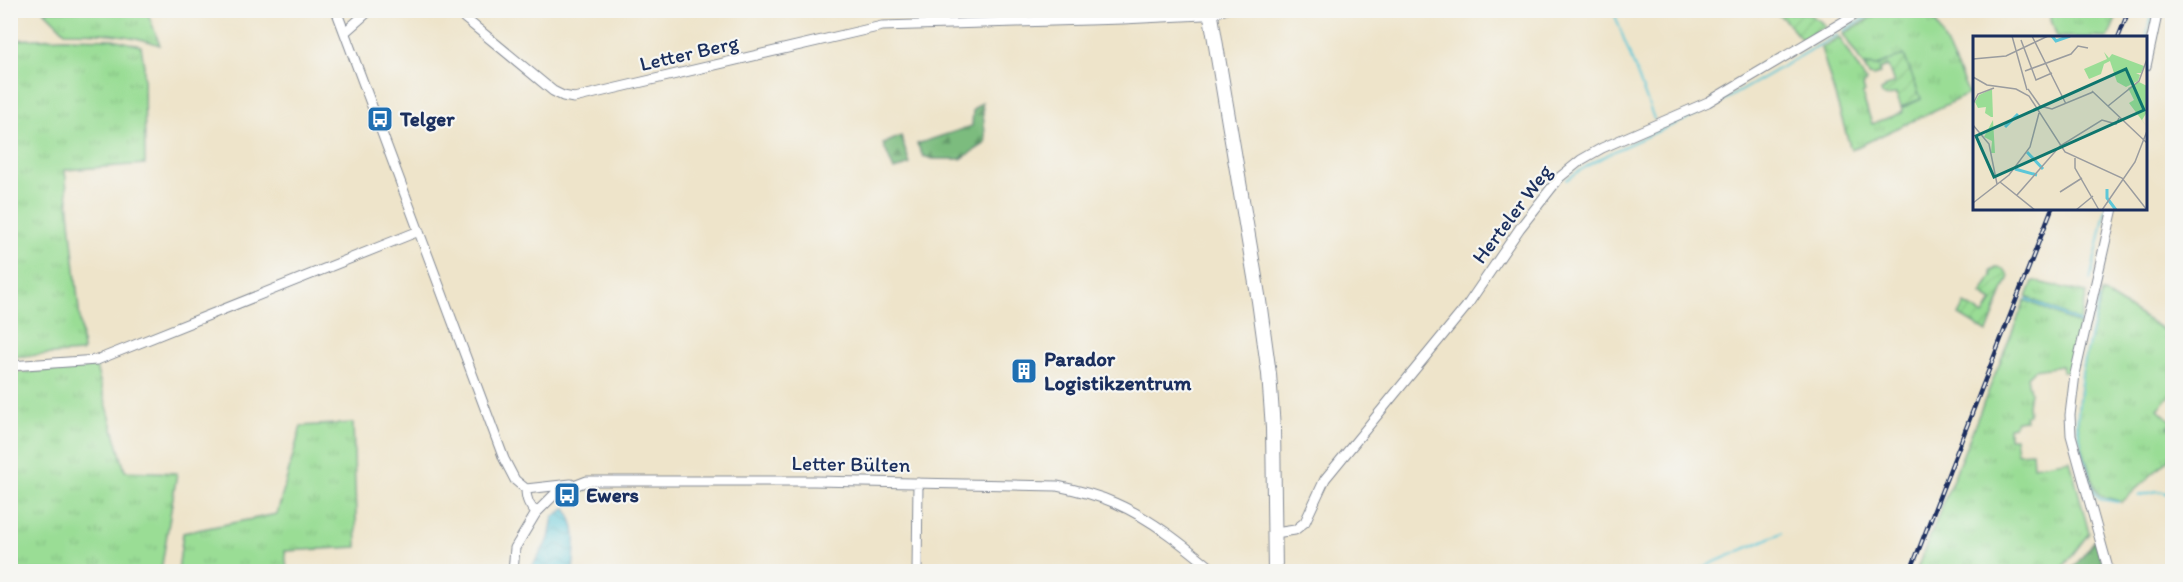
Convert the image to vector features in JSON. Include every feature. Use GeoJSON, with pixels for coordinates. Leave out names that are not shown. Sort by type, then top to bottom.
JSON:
{"type":"FeatureCollection","features":[{"type":"Feature","properties":{"kind":"main road"},"geometry":{"type":"LineString","coordinates":[[1215,12],[1266,343],[1273,428],[1275,572]]}},
{"type":"Feature","properties":{"kind":"street"},"geometry":{"type":"LineString","coordinates":[[336,10],[504,459],[515,480],[526,489],[580,483]]}},
{"type":"Feature","properties":{"kind":"street"},"geometry":{"type":"LineString","coordinates":[[345,32],[370,10]]}},
{"type":"Feature","properties":{"kind":"street","name":"Letter Berg"},"geometry":{"type":"LineString","coordinates":[[455,10],[553,91],[574,98],[882,26],[1123,19],[1215,12]]}},
{"type":"Feature","properties":{"kind":"street","name":"Herteler Weg"},"geometry":{"type":"LineString","coordinates":[[1275,533],[1295,530],[1305,522],[1325,479],[1466,308],[1520,228],[1560,177],[1581,160],[1602,148],[1708,102],[1863,10]]}},
{"type":"Feature","properties":{"kind":"street"},"geometry":{"type":"LineString","coordinates":[[2147,57],[2158,10]]}},
{"type":"Feature","properties":{"kind":"street"},"geometry":{"type":"LineString","coordinates":[[2109,572],[2071,435],[2070,415],[2075,374],[2113,210]]}},
{"type":"Feature","properties":{"kind":"street"},"geometry":{"type":"LineString","coordinates":[[10,366],[97,360],[419,231]]}},
{"type":"Feature","properties":{"kind":"street","name":"Letter Bülten"},"geometry":{"type":"LineString","coordinates":[[513,572],[515,548],[536,513],[556,493],[587,481],[1057,486],[1116,503],[1137,514],[1157,526],[1216,572]]}},
{"type":"Feature","properties":{"kind":"street"},"geometry":{"type":"LineString","coordinates":[[917,572],[918,483]]}},
{"type":"Feature","properties":{"kind":"street"},"geometry":{"type":"LineString","coordinates":[[526,489],[529,505],[536,513]]}},
{"type":"Feature","properties":{"kind":"green space"},"geometry":{"type":"Polygon","coordinates":[[[2048,10],[2119,11],[2109,36],[2057,36],[2048,10]]]}},
{"type":"Feature","properties":{"kind":"green space"},"geometry":{"type":"Polygon","coordinates":[[[44,11],[147,11],[160,45],[113,34],[65,32],[44,11]]]}},
{"type":"Feature","properties":{"kind":"green space"},"geometry":{"type":"Polygon","coordinates":[[[1772,11],[1805,13],[1826,26],[1802,40],[1784,19],[1772,11]]]}},
{"type":"Feature","properties":{"kind":"green space"},"geometry":{"type":"Polygon","coordinates":[[[1882,11],[1931,11],[1969,94],[1851,150],[1821,48],[1839,37],[1866,81],[1863,87],[1865,92],[1862,94],[1872,124],[1903,112],[1901,108],[1921,99],[1904,56],[1877,66],[1863,65],[1843,34],[1882,11]]]}},
{"type":"Feature","properties":{"kind":"green space"},"geometry":{"type":"Polygon","coordinates":[[[113,39],[141,46],[144,66],[145,164],[65,170],[83,350],[11,357],[11,40],[113,39]]]}},
{"type":"Feature","properties":{"kind":"green space"},"geometry":{"type":"Polygon","coordinates":[[[1904,55],[1921,99],[1901,107],[1896,94],[1886,97],[1882,95],[1881,91],[1885,87],[1894,83],[1888,66],[1879,69],[1880,74],[1873,76],[1869,75],[1863,65],[1877,66],[1904,55]]]}},
{"type":"Feature","properties":{"kind":"green space"},"geometry":{"type":"Polygon","coordinates":[[[982,102],[986,143],[961,159],[933,159],[923,156],[917,144],[972,126],[973,110],[982,102]]]}},
{"type":"Feature","properties":{"kind":"green space"},"geometry":{"type":"Polygon","coordinates":[[[901,136],[910,164],[894,170],[883,144],[901,136]]]}},
{"type":"Feature","properties":{"kind":"green space"},"geometry":{"type":"Polygon","coordinates":[[[1996,268],[2004,269],[2009,276],[1987,332],[1959,315],[1965,304],[1984,315],[1992,301],[1981,294],[1992,276],[1991,271],[1996,268]]]}},
{"type":"Feature","properties":{"kind":"green space"},"geometry":{"type":"Polygon","coordinates":[[[2033,281],[2087,293],[2080,322],[2027,297],[2033,281]]]}},
{"type":"Feature","properties":{"kind":"green space"},"geometry":{"type":"Polygon","coordinates":[[[2102,292],[2172,335],[2172,394],[2158,409],[2172,422],[2168,426],[2172,430],[2172,456],[2122,502],[2101,496],[2095,490],[2079,433],[2078,400],[2102,292]]]}},
{"type":"Feature","properties":{"kind":"green space"},"geometry":{"type":"Polygon","coordinates":[[[2025,300],[2080,325],[2069,371],[2062,371],[2061,366],[2034,370],[2027,377],[2030,392],[2029,415],[2025,416],[2026,420],[2016,421],[2014,426],[2009,427],[2009,438],[2015,438],[2017,453],[2032,452],[2033,466],[2070,460],[2089,533],[2060,571],[1916,571],[2025,300]]]}},
{"type":"Feature","properties":{"kind":"green space"},"geometry":{"type":"Polygon","coordinates":[[[96,367],[125,471],[177,473],[161,571],[11,571],[11,373],[96,367]]]}},
{"type":"Feature","properties":{"kind":"green space"},"geometry":{"type":"Polygon","coordinates":[[[353,423],[357,547],[285,551],[287,571],[178,571],[183,533],[277,514],[301,426],[353,423]]]}},
{"type":"Feature","properties":{"kind":"green space"},"geometry":{"type":"Polygon","coordinates":[[[2096,539],[2105,571],[2071,571],[2096,539]]]}},
{"type":"Feature","properties":{"kind":"water"},"geometry":{"type":"Polygon","coordinates":[[[566,508],[574,531],[573,571],[532,571],[533,565],[549,539],[553,517],[566,508]]]}},
{"type":"Feature","properties":{"kind":"waterway"},"geometry":{"type":"LineString","coordinates":[[1613,10],[1654,119]]}},
{"type":"Feature","properties":{"kind":"waterway"},"geometry":{"type":"LineString","coordinates":[[1843,31],[1878,10]]}},
{"type":"Feature","properties":{"kind":"waterway"},"geometry":{"type":"LineString","coordinates":[[2147,36],[2152,10]]}},
{"type":"Feature","properties":{"kind":"waterway"},"geometry":{"type":"LineString","coordinates":[[1709,109],[1837,35]]}},
{"type":"Feature","properties":{"kind":"waterway"},"geometry":{"type":"LineString","coordinates":[[1566,180],[1613,152],[1698,114]]}},
{"type":"Feature","properties":{"kind":"waterway"},"geometry":{"type":"LineString","coordinates":[[2090,280],[2106,210]]}},
{"type":"Feature","properties":{"kind":"waterway"},"geometry":{"type":"LineString","coordinates":[[2027,299],[2080,323]]}},
{"type":"Feature","properties":{"kind":"waterway"},"geometry":{"type":"LineString","coordinates":[[2099,299],[2082,372],[2077,423],[2093,492],[2100,499],[2118,502]]}},
{"type":"Feature","properties":{"kind":"waterway"},"geometry":{"type":"LineString","coordinates":[[2139,496],[2160,491],[2172,497]]}},
{"type":"Feature","properties":{"kind":"waterway"},"geometry":{"type":"LineString","coordinates":[[1692,572],[1781,533]]}},
{"type":"Feature","properties":{"kind":"railway"},"geometry":{"type":"LineString","coordinates":[[2119,36],[2129,10]]}},
{"type":"Feature","properties":{"kind":"railway"},"geometry":{"type":"LineString","coordinates":[[1910,572],[2051,210]]}},
{"type":"Feature","properties":{"kind":"place","name":"Telger"},"geometry":{"type":"Point","coordinates":[380,119]}},
{"type":"Feature","properties":{"kind":"place","name":"Parador Logistikzentrum"},"geometry":{"type":"Point","coordinates":[1024,371]}},
{"type":"Feature","properties":{"kind":"place","name":"Ewers"},"geometry":{"type":"Point","coordinates":[567,495]}}]}
